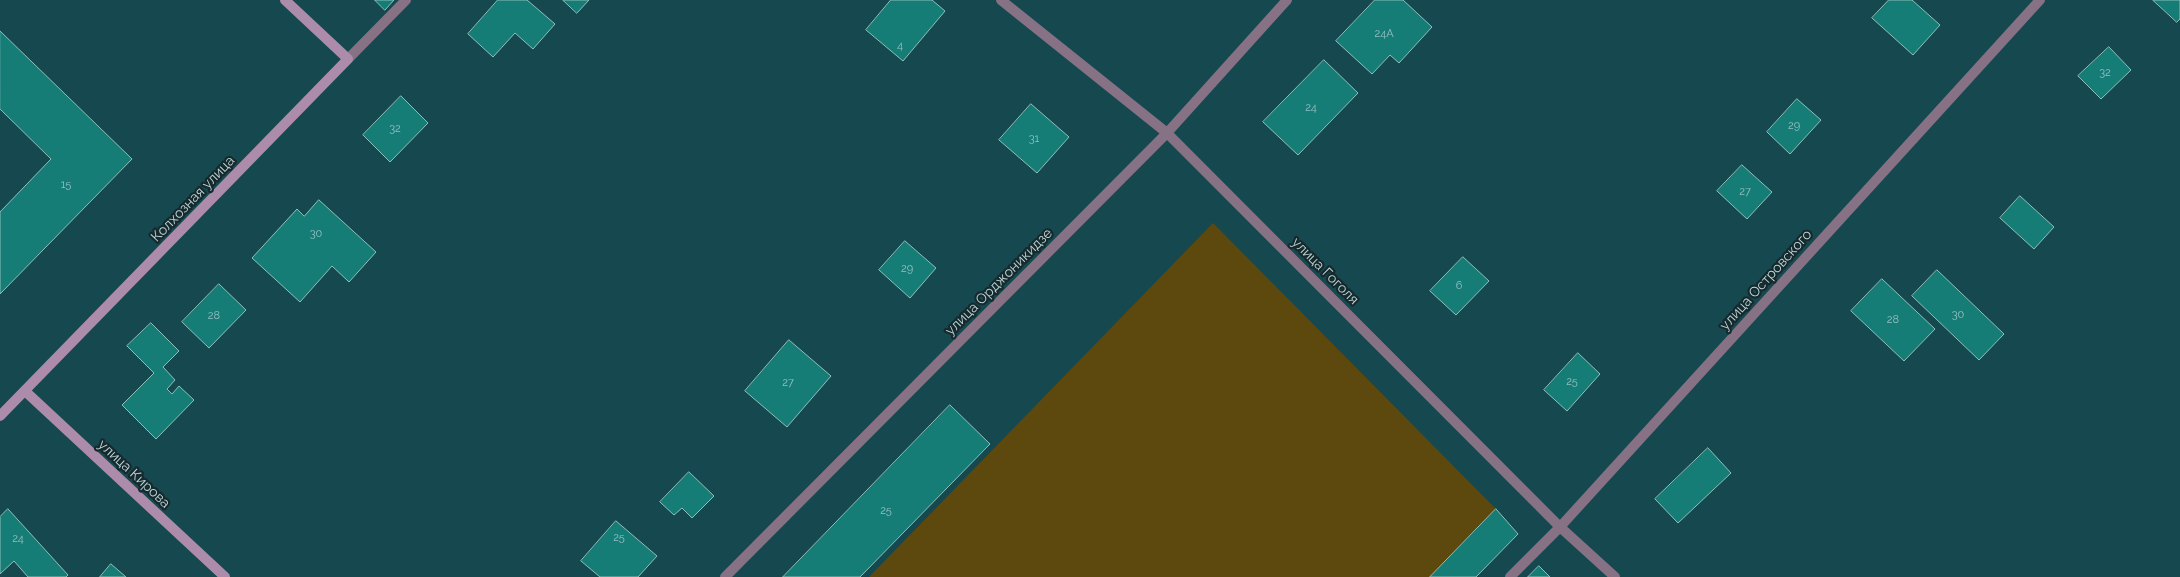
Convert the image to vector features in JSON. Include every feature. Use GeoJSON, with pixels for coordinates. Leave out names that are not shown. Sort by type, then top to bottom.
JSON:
{"type":"FeatureCollection","features":[{"type":"Feature","properties":{"kind":"street"},"geometry":{"type":"LineString","coordinates":[[285,0],[348,59]]}},
{"type":"Feature","properties":{"kind":"street","name":"Колхозная улица"},"geometry":{"type":"LineString","coordinates":[[0,416],[406,0]]}},
{"type":"Feature","properties":{"kind":"street","name":"улица Гоголя"},"geometry":{"type":"LineString","coordinates":[[1001,0],[1167,133],[1560,527],[1616,577]]}},
{"type":"Feature","properties":{"kind":"street","name":"улица Орджоникидзе"},"geometry":{"type":"LineString","coordinates":[[725,577],[1167,133],[1287,0]]}},
{"type":"Feature","properties":{"kind":"street","name":"улица Островского"},"geometry":{"type":"LineString","coordinates":[[1510,577],[1560,527],[2040,0]]}},
{"type":"Feature","properties":{"kind":"street","name":"улица Кирова"},"geometry":{"type":"LineString","coordinates":[[25,391],[225,577]]}},
{"type":"Feature","properties":{"kind":"shaded area"},"geometry":{"type":"Polygon","coordinates":[[[1213,223],[1496,509],[1430,577],[869,577],[1213,223]]]}},
{"type":"Feature","properties":{"kind":"building"},"geometry":{"type":"Polygon","coordinates":[[[375,0],[394,0],[385,10],[375,0]]]}},
{"type":"Feature","properties":{"kind":"building"},"geometry":{"type":"Polygon","coordinates":[[[498,0],[527,0],[555,24],[533,49],[515,33],[493,57],[468,34],[498,0]]]}},
{"type":"Feature","properties":{"kind":"building"},"geometry":{"type":"Polygon","coordinates":[[[563,0],[589,0],[577,13],[563,0]]]}},
{"type":"Feature","properties":{"kind":"building"},"geometry":{"type":"Polygon","coordinates":[[[891,0],[932,0],[945,11],[903,61],[866,30],[891,0]]]}},
{"type":"Feature","properties":{"kind":"building"},"geometry":{"type":"Polygon","coordinates":[[[1375,0],[1403,0],[1432,27],[1399,63],[1390,55],[1372,74],[1336,41],[1375,0]]]}},
{"type":"Feature","properties":{"kind":"building"},"geometry":{"type":"Polygon","coordinates":[[[1889,0],[1912,0],[1940,25],[1913,55],[1872,18],[1889,0]]]}},
{"type":"Feature","properties":{"kind":"building"},"geometry":{"type":"Polygon","coordinates":[[[2153,0],[2180,0],[2180,19],[2177,22],[2153,0]]]}},
{"type":"Feature","properties":{"kind":"building"},"geometry":{"type":"Polygon","coordinates":[[[0,31],[132,159],[0,294],[0,212],[51,159],[0,109],[0,31]]]}},
{"type":"Feature","properties":{"kind":"building"},"geometry":{"type":"Polygon","coordinates":[[[2109,47],[2131,70],[2101,99],[2078,76],[2109,47]]]}},
{"type":"Feature","properties":{"kind":"building"},"geometry":{"type":"Polygon","coordinates":[[[1324,60],[1358,93],[1298,155],[1263,122],[1324,60]]]}},
{"type":"Feature","properties":{"kind":"building"},"geometry":{"type":"Polygon","coordinates":[[[401,96],[428,123],[390,162],[363,135],[401,96]]]}},
{"type":"Feature","properties":{"kind":"building"},"geometry":{"type":"Polygon","coordinates":[[[1797,99],[1821,120],[1790,154],[1767,132],[1797,99]]]}},
{"type":"Feature","properties":{"kind":"building"},"geometry":{"type":"Polygon","coordinates":[[[1031,104],[1069,137],[1037,173],[999,140],[1031,104]]]}},
{"type":"Feature","properties":{"kind":"building"},"geometry":{"type":"Polygon","coordinates":[[[1742,165],[1772,192],[1747,219],[1717,191],[1742,165]]]}},
{"type":"Feature","properties":{"kind":"building"},"geometry":{"type":"Polygon","coordinates":[[[2020,196],[2054,227],[2034,249],[2000,218],[2020,196]]]}},
{"type":"Feature","properties":{"kind":"building"},"geometry":{"type":"Polygon","coordinates":[[[319,200],[376,252],[349,282],[332,266],[300,302],[252,258],[297,209],[304,216],[319,200]]]}},
{"type":"Feature","properties":{"kind":"building"},"geometry":{"type":"Polygon","coordinates":[[[905,241],[936,268],[910,298],[879,270],[905,241]]]}},
{"type":"Feature","properties":{"kind":"building"},"geometry":{"type":"Polygon","coordinates":[[[1463,257],[1489,281],[1456,315],[1430,291],[1463,257]]]}},
{"type":"Feature","properties":{"kind":"building"},"geometry":{"type":"Polygon","coordinates":[[[1937,270],[2004,334],[1979,360],[1912,296],[1937,270]]]}},
{"type":"Feature","properties":{"kind":"building"},"geometry":{"type":"Polygon","coordinates":[[[1882,279],[1935,329],[1904,361],[1851,311],[1882,279]]]}},
{"type":"Feature","properties":{"kind":"building"},"geometry":{"type":"Polygon","coordinates":[[[219,284],[246,310],[209,348],[182,322],[219,284]]]}},
{"type":"Feature","properties":{"kind":"building"},"geometry":{"type":"Polygon","coordinates":[[[151,323],[179,351],[163,367],[175,380],[167,389],[172,394],[179,386],[194,400],[156,439],[122,405],[154,373],[127,346],[151,323]]]}},
{"type":"Feature","properties":{"kind":"building"},"geometry":{"type":"Polygon","coordinates":[[[789,340],[831,376],[787,427],[745,391],[789,340]]]}},
{"type":"Feature","properties":{"kind":"building"},"geometry":{"type":"Polygon","coordinates":[[[1578,353],[1600,374],[1567,411],[1544,390],[1578,353]]]}},
{"type":"Feature","properties":{"kind":"building"},"geometry":{"type":"Polygon","coordinates":[[[950,405],[990,444],[860,577],[783,577],[950,405]]]}},
{"type":"Feature","properties":{"kind":"building"},"geometry":{"type":"Polygon","coordinates":[[[1708,448],[1731,473],[1678,523],[1655,499],[1708,448]]]}},
{"type":"Feature","properties":{"kind":"building"},"geometry":{"type":"Polygon","coordinates":[[[689,472],[714,496],[692,518],[682,508],[674,515],[660,502],[689,472]]]}},
{"type":"Feature","properties":{"kind":"building"},"geometry":{"type":"Polygon","coordinates":[[[8,509],[68,575],[66,577],[28,577],[14,561],[0,574],[0,517],[8,509]]]}},
{"type":"Feature","properties":{"kind":"building"},"geometry":{"type":"Polygon","coordinates":[[[1496,509],[1518,534],[1476,577],[1430,577],[1496,509]]]}},
{"type":"Feature","properties":{"kind":"building"},"geometry":{"type":"Polygon","coordinates":[[[616,521],[657,556],[638,577],[600,577],[581,561],[616,521]]]}},
{"type":"Feature","properties":{"kind":"building"},"geometry":{"type":"Polygon","coordinates":[[[111,564],[126,577],[100,577],[111,564]]]}},
{"type":"Feature","properties":{"kind":"building"},"geometry":{"type":"Polygon","coordinates":[[[1539,566],[1550,577],[1528,577],[1539,566]]]}}]}
